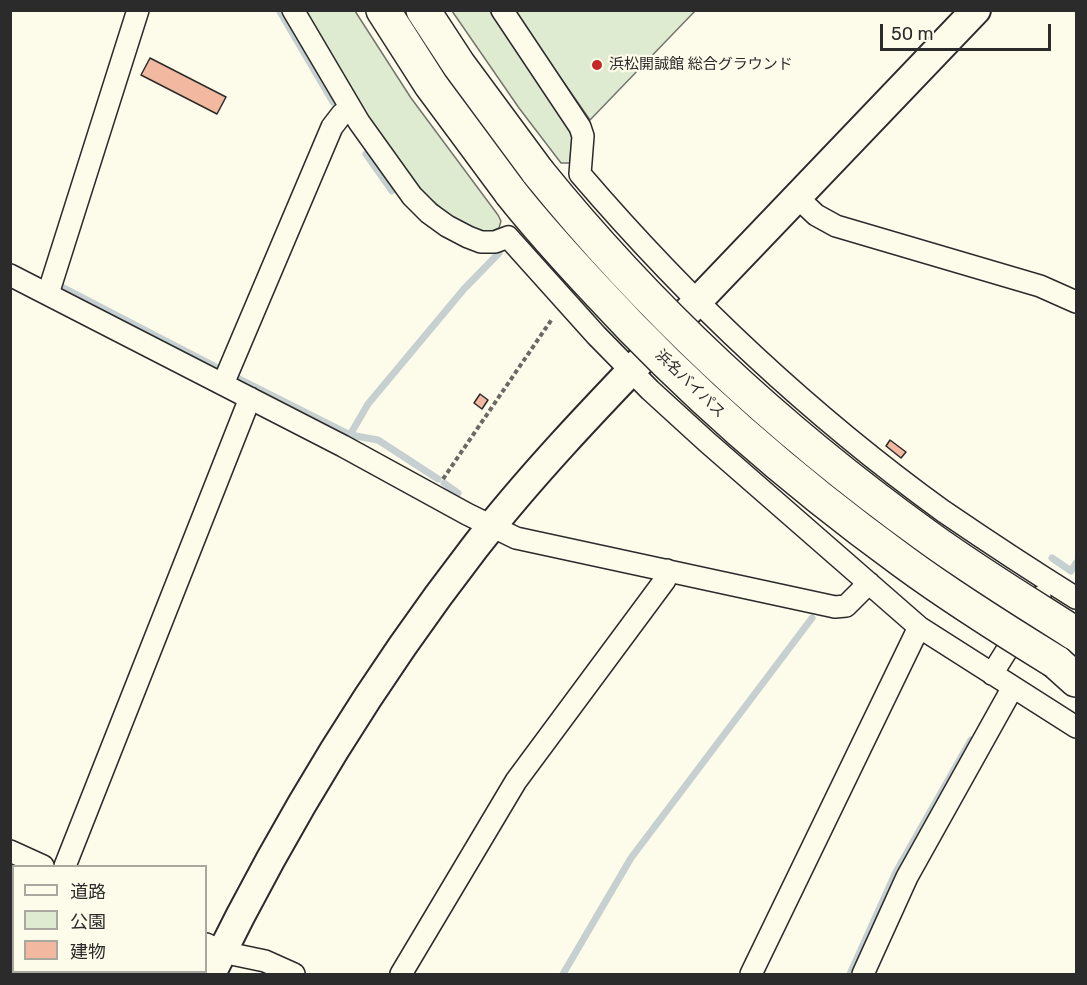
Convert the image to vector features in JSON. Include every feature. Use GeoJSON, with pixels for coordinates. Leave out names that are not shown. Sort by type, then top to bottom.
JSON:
{"type":"FeatureCollection","features":[{"type":"Feature","properties":{"kind":"highway","name":"浜名バイパス"},"geometry":{"type":"LineString","coordinates":[[383,10],[431,85],[511,193],[566,258],[648,344],[785,470],[905,563],[1070,672]]}},
{"type":"Feature","properties":{"kind":"highway"},"geometry":{"type":"LineString","coordinates":[[423,10],[493,113],[538,172],[592,235],[650,297],[742,387],[807,443],[925,535],[986,578],[1076,634]]}},
{"type":"Feature","properties":{"kind":"street"},"geometry":{"type":"LineString","coordinates":[[48,294],[138,10]]}},
{"type":"Feature","properties":{"kind":"street"},"geometry":{"type":"LineString","coordinates":[[293,10],[351,109],[398,178],[429,213],[447,226],[481,242],[495,242],[508,237],[580,174],[583,136],[580,127],[502,10]]}},
{"type":"Feature","properties":{"kind":"street"},"geometry":{"type":"LineString","coordinates":[[294,975],[265,961],[213,957],[343,734],[408,637],[492,526],[552,455],[976,10]]}},
{"type":"Feature","properties":{"kind":"street"},"geometry":{"type":"LineString","coordinates":[[223,384],[332,127],[342,114],[351,109]]}},
{"type":"Feature","properties":{"kind":"street"},"geometry":{"type":"LineString","coordinates":[[580,174],[697,302],[771,371],[884,466],[951,516],[1050,582],[1075,593]]}},
{"type":"Feature","properties":{"kind":"street"},"geometry":{"type":"LineString","coordinates":[[798,197],[816,215],[836,226],[1040,286],[1077,302]]}},
{"type":"Feature","properties":{"kind":"street"},"geometry":{"type":"LineString","coordinates":[[508,237],[564,301],[631,370],[707,442],[919,627],[1077,728]]}},
{"type":"Feature","properties":{"kind":"street"},"geometry":{"type":"LineString","coordinates":[[10,275],[516,538],[835,607],[846,606],[869,583]]}},
{"type":"Feature","properties":{"kind":"street"},"geometry":{"type":"LineString","coordinates":[[66,865],[250,398]]}},
{"type":"Feature","properties":{"kind":"street"},"geometry":{"type":"LineString","coordinates":[[401,975],[516,782],[665,580],[667,570]]}},
{"type":"Feature","properties":{"kind":"street"},"geometry":{"type":"LineString","coordinates":[[992,674],[1050,582]]}},
{"type":"Feature","properties":{"kind":"street"},"geometry":{"type":"LineString","coordinates":[[751,975],[919,627]]}},
{"type":"Feature","properties":{"kind":"street"},"geometry":{"type":"LineString","coordinates":[[863,975],[907,877],[1013,687]]}},
{"type":"Feature","properties":{"kind":"street"},"geometry":{"type":"LineString","coordinates":[[10,851],[39,865]]}},
{"type":"Feature","properties":{"kind":"path"},"geometry":{"type":"LineString","coordinates":[[432,494],[564,301]]}},
{"type":"Feature","properties":{"kind":"green space"},"geometry":{"type":"Polygon","coordinates":[[[304,11],[355,11],[411,98],[498,215],[501,221],[499,228],[486,231],[477,230],[465,224],[438,206],[416,184],[378,132],[304,11]]]}},
{"type":"Feature","properties":{"kind":"green space"},"geometry":{"type":"Polygon","coordinates":[[[452,11],[490,11],[567,123],[572,138],[570,163],[561,163],[519,108],[452,11]]]}},
{"type":"Feature","properties":{"kind":"green space","name":"浜松開誠館 総合グラウンド"},"geometry":{"type":"Polygon","coordinates":[[[514,11],[695,11],[590,120],[514,11]]]}},
{"type":"Feature","properties":{"kind":"building"},"geometry":{"type":"Polygon","coordinates":[[[150,58],[226,97],[217,114],[141,75],[150,58]]]}},
{"type":"Feature","properties":{"kind":"building"},"geometry":{"type":"Polygon","coordinates":[[[480,394],[488,400],[482,409],[474,403],[480,394]]]}},
{"type":"Feature","properties":{"kind":"building"},"geometry":{"type":"Polygon","coordinates":[[[890,440],[906,452],[901,458],[886,446],[890,440]]]}},
{"type":"Feature","properties":{"kind":"waterway"},"geometry":{"type":"LineString","coordinates":[[279,10],[333,102]]}},
{"type":"Feature","properties":{"kind":"waterway"},"geometry":{"type":"LineString","coordinates":[[366,154],[392,191]]}},
{"type":"Feature","properties":{"kind":"waterway"},"geometry":{"type":"LineString","coordinates":[[350,435],[368,404],[464,289],[499,253]]}},
{"type":"Feature","properties":{"kind":"waterway"},"geometry":{"type":"LineString","coordinates":[[60,286],[220,369]]}},
{"type":"Feature","properties":{"kind":"waterway"},"geometry":{"type":"LineString","coordinates":[[235,377],[350,435],[378,440],[438,479]]}},
{"type":"Feature","properties":{"kind":"waterway"},"geometry":{"type":"LineString","coordinates":[[444,483],[458,493]]}},
{"type":"Feature","properties":{"kind":"waterway"},"geometry":{"type":"LineString","coordinates":[[1052,558],[1071,571],[1076,563]]}},
{"type":"Feature","properties":{"kind":"waterway"},"geometry":{"type":"LineString","coordinates":[[563,974],[631,858],[812,618]]}},
{"type":"Feature","properties":{"kind":"waterway"},"geometry":{"type":"LineString","coordinates":[[850,974],[896,872],[971,740]]}},
{"type":"Feature","properties":{"kind":"place","name":"浜松開誠館 総合グラウンド"},"geometry":{"type":"Point","coordinates":[597,65]}}]}
